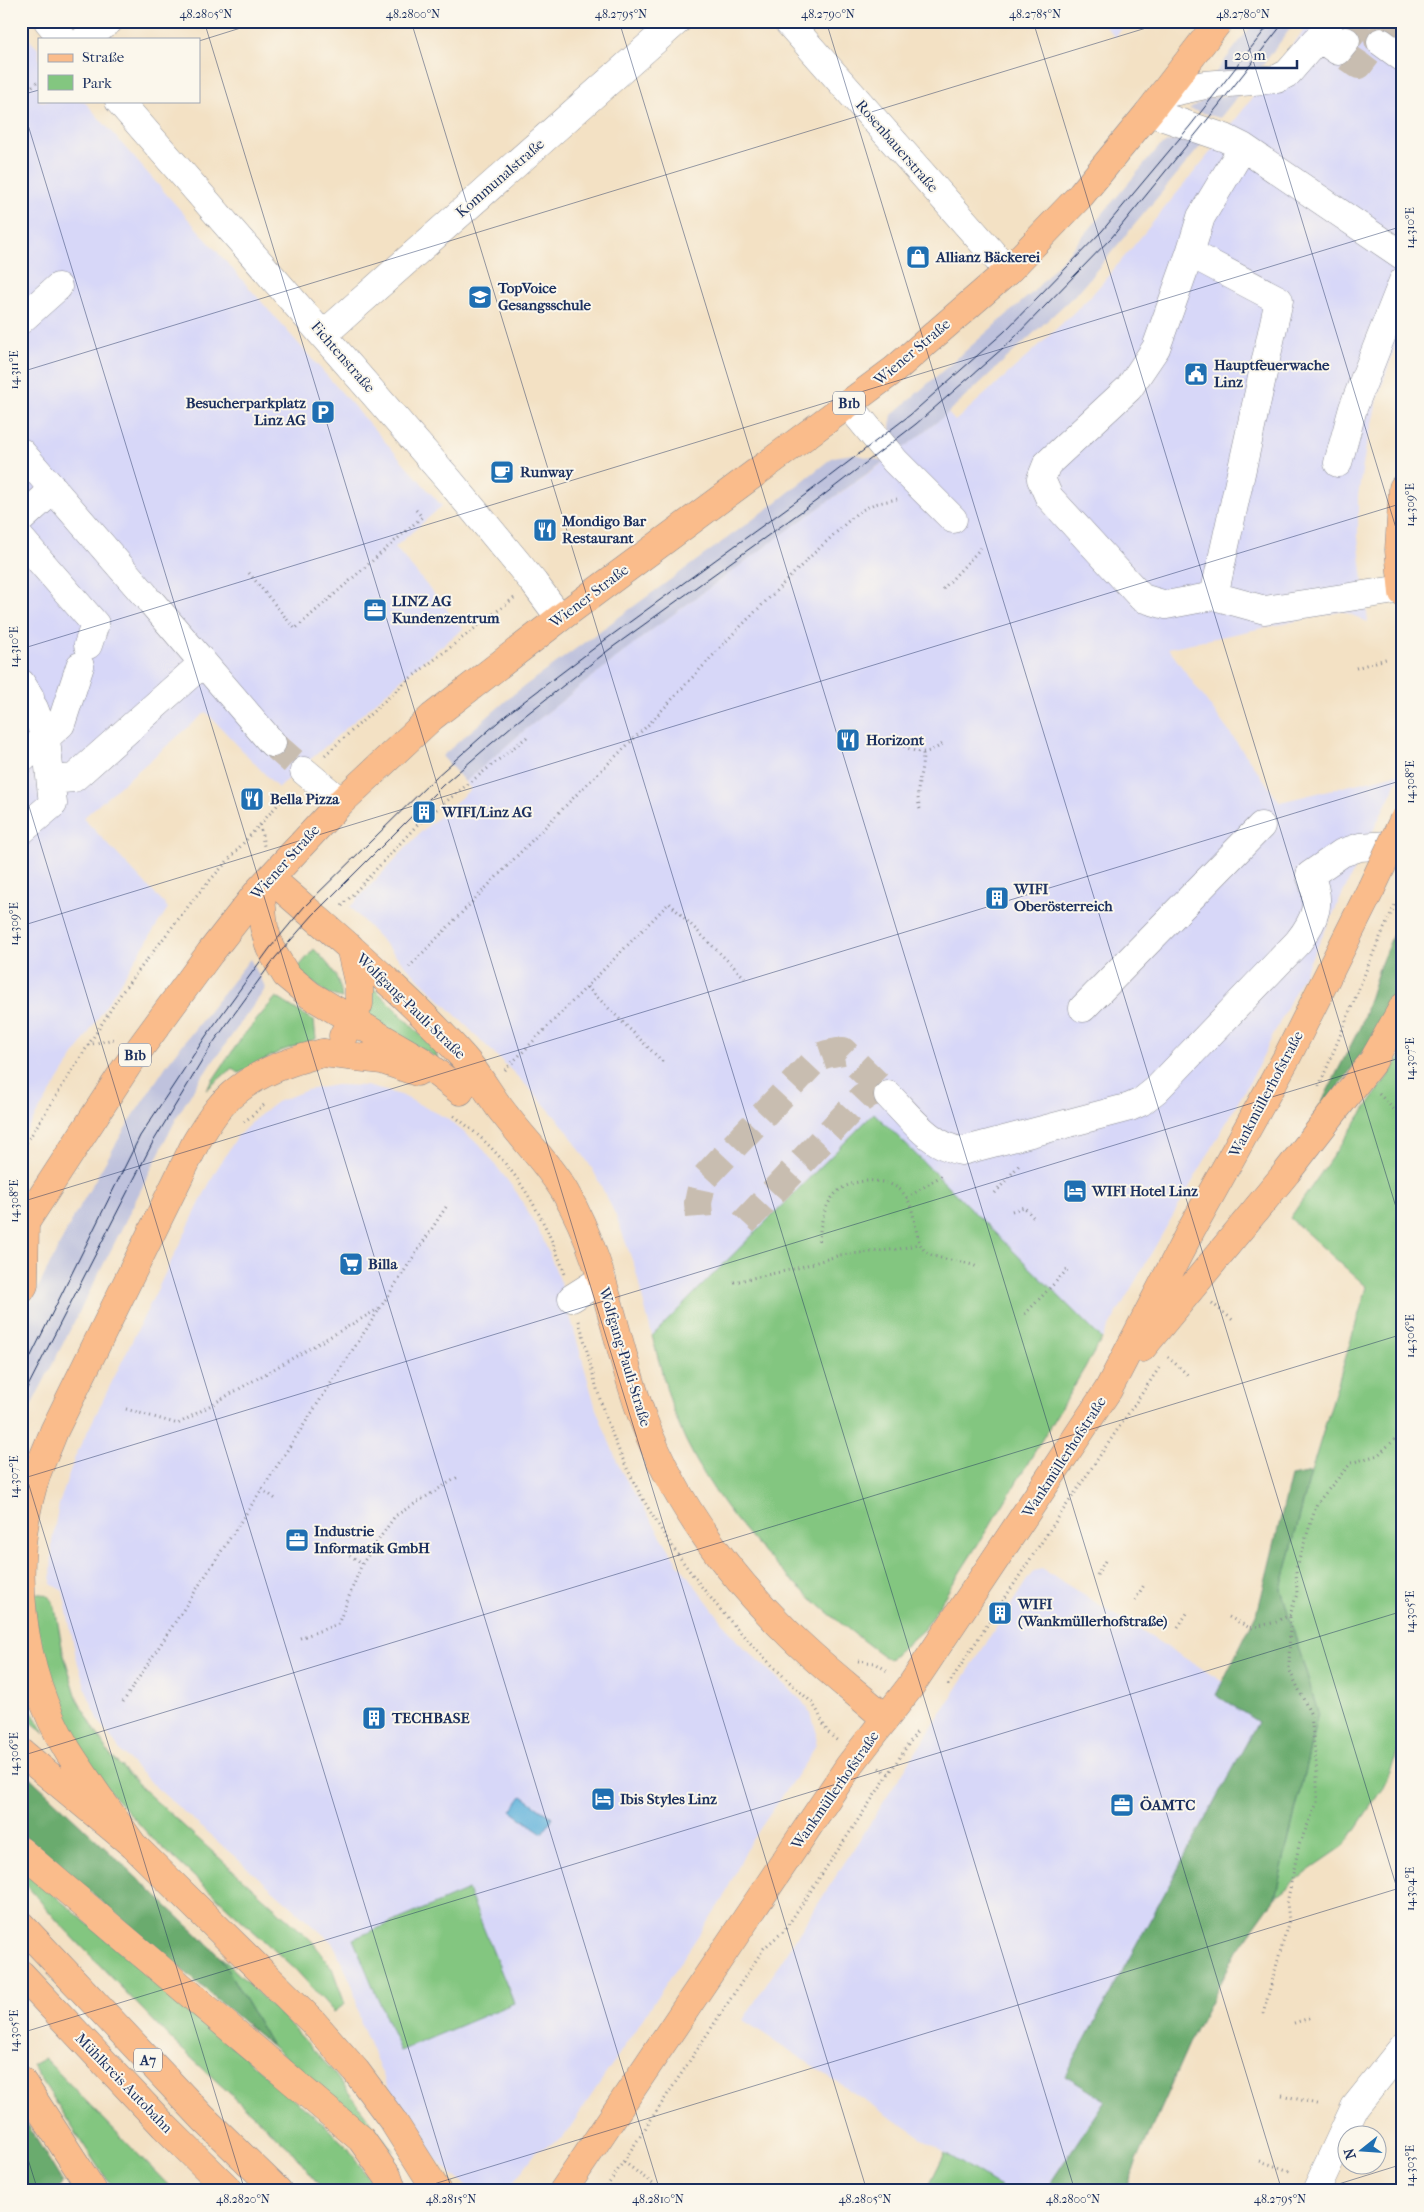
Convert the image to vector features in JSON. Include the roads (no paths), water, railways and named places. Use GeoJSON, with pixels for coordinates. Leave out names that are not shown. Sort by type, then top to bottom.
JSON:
{"type":"FeatureCollection","features":[{"type":"Feature","properties":{"kind":"main road","name":"Wiener Straße"},"geometry":{"type":"LineString","coordinates":[[23,1226],[126,1066],[210,953],[265,883],[340,802],[432,717],[560,618],[894,370],[1008,271],[1080,195],[1156,103],[1219,21]]}},
{"type":"Feature","properties":{"kind":"main road"},"geometry":{"type":"LineString","coordinates":[[1402,589],[1399,550],[1403,488]]}},
{"type":"Feature","properties":{"kind":"main road","name":"Wankmüllerhofstraße"},"geometry":{"type":"LineString","coordinates":[[563,2191],[849,1766],[910,1687],[1006,1546],[1108,1390],[1191,1230],[1286,1059],[1371,890],[1403,821]]}},
{"type":"Feature","properties":{"kind":"main road","name":"Wolfgang-Pauli-Straße"},"geometry":{"type":"LineString","coordinates":[[265,883],[350,947],[461,1054],[479,1076],[504,1114],[548,1164],[583,1224],[602,1279],[631,1385],[659,1460],[698,1527],[731,1571],[786,1632],[885,1718]]}},
{"type":"Feature","properties":{"kind":"main road","name":"Wolfgang-Pauli-Straße"},"geometry":{"type":"LineString","coordinates":[[265,883],[264,926],[270,948],[286,975],[310,995],[420,1060],[454,1101]]}},
{"type":"Feature","properties":{"kind":"main road","name":"Wolfgang-Pauli-Straße"},"geometry":{"type":"LineString","coordinates":[[323,1053],[334,1047],[352,1020],[359,1004],[359,986],[350,947]]}},
{"type":"Feature","properties":{"kind":"main road","name":"Wankmüllerhofstraße"},"geometry":{"type":"LineString","coordinates":[[1108,1390],[1287,1172],[1373,1061],[1403,1007]]}},
{"type":"Feature","properties":{"kind":"main road"},"geometry":{"type":"LineString","coordinates":[[133,1845],[68,1751],[47,1710],[35,1678],[26,1633],[22,1596],[25,1535],[37,1474],[54,1430],[196,1142],[219,1108],[242,1087],[269,1070],[296,1059],[323,1053]]}},
{"type":"Feature","properties":{"kind":"main road","name":"Wolfgang-Pauli-Straße"},"geometry":{"type":"LineString","coordinates":[[323,1053],[382,1060],[417,1072],[454,1101],[504,1114]]}},
{"type":"Feature","properties":{"kind":"main road"},"geometry":{"type":"LineString","coordinates":[[21,1290],[24,1285],[23,1226]]}},
{"type":"Feature","properties":{"kind":"main road"},"geometry":{"type":"LineString","coordinates":[[21,1752],[133,1845],[312,2022],[356,2071],[393,2121],[437,2191]]}},
{"type":"Feature","properties":{"kind":"main road"},"geometry":{"type":"LineString","coordinates":[[21,1851],[361,2139],[388,2178],[393,2191]]}},
{"type":"Feature","properties":{"kind":"main road","name":"A7"},"geometry":{"type":"LineString","coordinates":[[21,1925],[204,2119],[278,2191]]}},
{"type":"Feature","properties":{"kind":"main road","name":"Mühlkreis Autobahn"},"geometry":{"type":"LineString","coordinates":[[21,1974],[164,2126],[230,2191]]}},
{"type":"Feature","properties":{"kind":"main road"},"geometry":{"type":"LineString","coordinates":[[21,2080],[93,2191]]}},
{"type":"Feature","properties":{"kind":"street"},"geometry":{"type":"LineString","coordinates":[[48,21],[62,38]]}},
{"type":"Feature","properties":{"kind":"street"},"geometry":{"type":"LineString","coordinates":[[86,38],[109,21]]}},
{"type":"Feature","properties":{"kind":"street","name":"Kommunalstraße"},"geometry":{"type":"LineString","coordinates":[[324,334],[677,21]]}},
{"type":"Feature","properties":{"kind":"street","name":"Rosenbauerstraße"},"geometry":{"type":"LineString","coordinates":[[787,21],[1008,271]]}},
{"type":"Feature","properties":{"kind":"street"},"geometry":{"type":"LineString","coordinates":[[1381,42],[1403,58]]}},
{"type":"Feature","properties":{"kind":"street"},"geometry":{"type":"LineString","coordinates":[[1156,103],[1206,85],[1277,78],[1336,43]]}},
{"type":"Feature","properties":{"kind":"street","name":"Fichtenstraße"},"geometry":{"type":"LineString","coordinates":[[120,102],[324,334],[448,479],[534,583],[560,618]]}},
{"type":"Feature","properties":{"kind":"street"},"geometry":{"type":"LineString","coordinates":[[1156,103],[1243,147],[1403,256]]}},
{"type":"Feature","properties":{"kind":"street"},"geometry":{"type":"LineString","coordinates":[[1243,147],[1201,217],[1156,348],[1129,388],[1047,464],[1041,478],[1049,497],[1142,598],[1166,605],[1214,596],[1265,610],[1402,589]]}},
{"type":"Feature","properties":{"kind":"street"},"geometry":{"type":"LineString","coordinates":[[1190,253],[1279,300],[1214,596]]}},
{"type":"Feature","properties":{"kind":"street"},"geometry":{"type":"LineString","coordinates":[[1338,463],[1353,408],[1403,281]]}},
{"type":"Feature","properties":{"kind":"street"},"geometry":{"type":"LineString","coordinates":[[21,320],[58,287]]}},
{"type":"Feature","properties":{"kind":"street"},"geometry":{"type":"LineString","coordinates":[[848,404],[895,461],[945,511]]}},
{"type":"Feature","properties":{"kind":"street"},"geometry":{"type":"LineString","coordinates":[[21,452],[272,743]]}},
{"type":"Feature","properties":{"kind":"street"},"geometry":{"type":"LineString","coordinates":[[21,519],[54,489]]}},
{"type":"Feature","properties":{"kind":"street"},"geometry":{"type":"LineString","coordinates":[[21,539],[95,624],[61,724],[21,760]]}},
{"type":"Feature","properties":{"kind":"street"},"geometry":{"type":"LineString","coordinates":[[50,780],[74,778],[204,663]]}},
{"type":"Feature","properties":{"kind":"street"},"geometry":{"type":"LineString","coordinates":[[21,832],[53,804],[46,738],[28,696]]}},
{"type":"Feature","properties":{"kind":"street"},"geometry":{"type":"LineString","coordinates":[[306,772],[340,802]]}},
{"type":"Feature","properties":{"kind":"street"},"geometry":{"type":"LineString","coordinates":[[1083,1008],[1261,826]]}},
{"type":"Feature","properties":{"kind":"street"},"geometry":{"type":"LineString","coordinates":[[1310,875],[1342,853],[1360,847],[1403,844]]}},
{"type":"Feature","properties":{"kind":"street"},"geometry":{"type":"LineString","coordinates":[[1310,875],[1350,864],[1376,860],[1403,862]]}},
{"type":"Feature","properties":{"kind":"street"},"geometry":{"type":"LineString","coordinates":[[888,1095],[932,1139],[948,1149],[962,1151],[1130,1107],[1141,1102],[1156,1090],[1298,942],[1308,929],[1315,912],[1317,891],[1310,875]]}},
{"type":"Feature","properties":{"kind":"street"},"geometry":{"type":"LineString","coordinates":[[572,1298],[602,1279]]}},
{"type":"Feature","properties":{"kind":"street"},"geometry":{"type":"LineString","coordinates":[[1316,2191],[1355,2107],[1398,2063]]}},
{"type":"Feature","properties":{"kind":"water"},"geometry":{"type":"Polygon","coordinates":[[[522,1796],[553,1818],[542,1833],[511,1811],[522,1796]]]}},
{"type":"Feature","properties":{"kind":"tunnel"},"geometry":{"type":"LineString","coordinates":[[1346,41],[1362,21]]}},
{"type":"Feature","properties":{"kind":"tunnel"},"geometry":{"type":"LineString","coordinates":[[1381,42],[1378,40],[1394,21]]}},
{"type":"Feature","properties":{"kind":"tunnel"},"geometry":{"type":"LineString","coordinates":[[1347,57],[1359,65],[1378,40]]}},
{"type":"Feature","properties":{"kind":"tunnel"},"geometry":{"type":"LineString","coordinates":[[272,743],[304,771]]}},
{"type":"Feature","properties":{"kind":"tunnel"},"geometry":{"type":"LineString","coordinates":[[699,1217],[698,1203],[703,1179],[818,1057],[843,1051],[888,1095]]}},
{"type":"Feature","properties":{"kind":"tunnel"},"geometry":{"type":"LineString","coordinates":[[744,1223],[861,1099],[870,1093],[883,1090]]}},
{"type":"Feature","properties":{"kind":"tram line"},"geometry":{"type":"LineString","coordinates":[[21,1376],[140,1136],[206,1036],[270,948],[304,907],[436,777],[506,715],[605,640],[809,492],[910,415],[1004,332],[1102,231],[1190,126],[1272,21]]}},
{"type":"Feature","properties":{"kind":"tram line"},"geometry":{"type":"LineString","coordinates":[[21,1400],[153,1142],[213,1043],[275,958],[313,915],[443,785],[513,725],[610,649],[816,501],[916,424],[1011,341],[1112,237],[1285,21]]}},
{"type":"Feature","properties":{"kind":"place","name":"Allianz Bäckerei"},"geometry":{"type":"Point","coordinates":[918,257]}},
{"type":"Feature","properties":{"kind":"place","name":"TopVoice Gesangsschule"},"geometry":{"type":"Point","coordinates":[480,297]}},
{"type":"Feature","properties":{"kind":"place","name":"Hauptfeuerwache Linz"},"geometry":{"type":"Point","coordinates":[1196,374]}},
{"type":"Feature","properties":{"kind":"place","name":"Besucherparkplatz Linz AG"},"geometry":{"type":"Point","coordinates":[323,412]}},
{"type":"Feature","properties":{"kind":"place","name":"Runway"},"geometry":{"type":"Point","coordinates":[502,472]}},
{"type":"Feature","properties":{"kind":"place","name":"Mondigo Bar Restaurant"},"geometry":{"type":"Point","coordinates":[545,530]}},
{"type":"Feature","properties":{"kind":"place","name":"LINZ AG Kundenzentrum"},"geometry":{"type":"Point","coordinates":[375,610]}},
{"type":"Feature","properties":{"kind":"place","name":"Horizont"},"geometry":{"type":"Point","coordinates":[848,740]}},
{"type":"Feature","properties":{"kind":"place","name":"Bella Pizza"},"geometry":{"type":"Point","coordinates":[252,799]}},
{"type":"Feature","properties":{"kind":"place","name":"WIFI/Linz AG"},"geometry":{"type":"Point","coordinates":[424,812]}},
{"type":"Feature","properties":{"kind":"place","name":"WIFI Oberösterreich"},"geometry":{"type":"Point","coordinates":[997,898]}},
{"type":"Feature","properties":{"kind":"place","name":"WIFI Hotel Linz"},"geometry":{"type":"Point","coordinates":[1075,1191]}},
{"type":"Feature","properties":{"kind":"place","name":"Billa"},"geometry":{"type":"Point","coordinates":[351,1264]}},
{"type":"Feature","properties":{"kind":"place","name":"Industrie Informatik GmbH"},"geometry":{"type":"Point","coordinates":[297,1540]}},
{"type":"Feature","properties":{"kind":"place","name":"WIFI (Wankmüllerhofstraße)"},"geometry":{"type":"Point","coordinates":[1000,1613]}},
{"type":"Feature","properties":{"kind":"place","name":"TECHBASE"},"geometry":{"type":"Point","coordinates":[374,1718]}},
{"type":"Feature","properties":{"kind":"place","name":"Ibis Styles Linz"},"geometry":{"type":"Point","coordinates":[603,1799]}},
{"type":"Feature","properties":{"kind":"place","name":"ÖAMTC"},"geometry":{"type":"Point","coordinates":[1122,1805]}}]}
